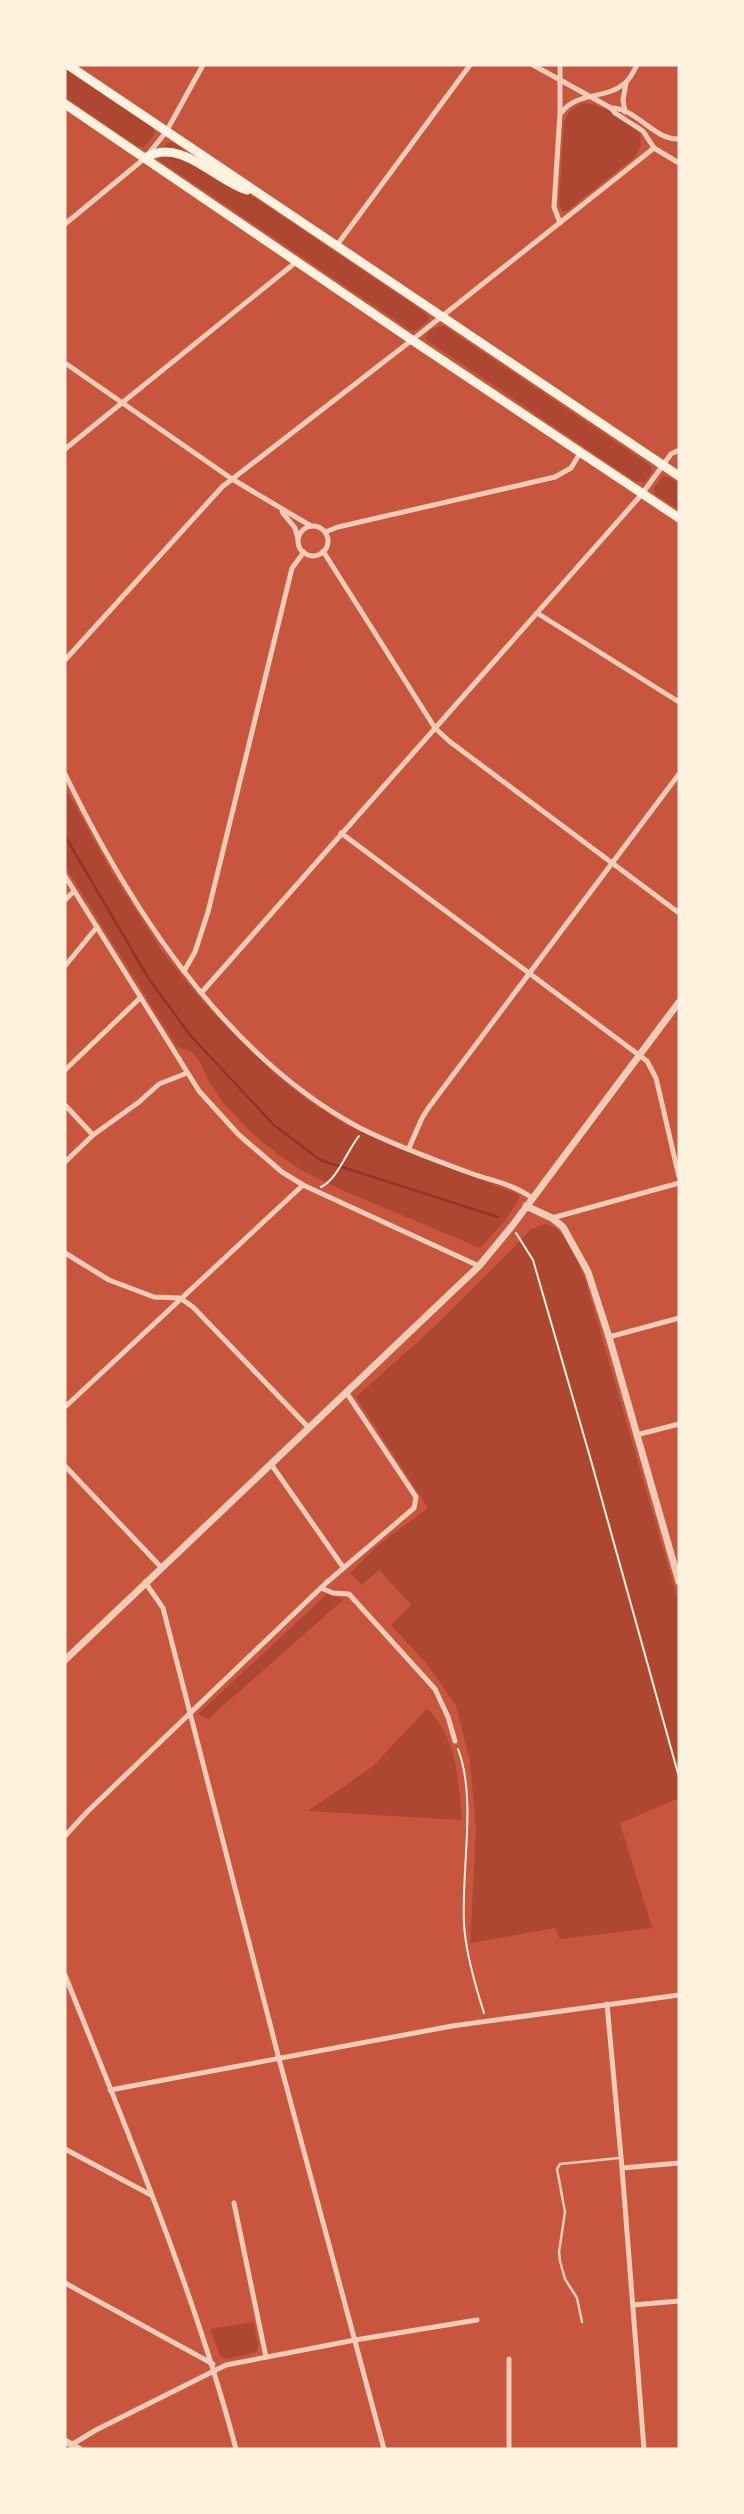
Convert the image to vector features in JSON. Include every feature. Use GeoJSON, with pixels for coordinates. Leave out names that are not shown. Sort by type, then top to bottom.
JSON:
{"type":"FeatureCollection","features":[{"type":"Feature","properties":{"kind":"main road"},"geometry":{"type":"LineString","coordinates":[[68,65],[679,476]]}},
{"type":"Feature","properties":{"kind":"main road"},"geometry":{"type":"LineString","coordinates":[[65,104],[679,518]]}},
{"type":"Feature","properties":{"kind":"main road"},"geometry":{"type":"LineString","coordinates":[[145,158],[155,153],[181,155],[194,160],[233,186],[256,192]]}},
{"type":"Feature","properties":{"kind":"street"},"geometry":{"type":"LineString","coordinates":[[65,224],[145,158],[166,132],[202,65]]}},
{"type":"Feature","properties":{"kind":"street"},"geometry":{"type":"LineString","coordinates":[[336,246],[470,65]]}},
{"type":"Feature","properties":{"kind":"street"},"geometry":{"type":"LineString","coordinates":[[535,65],[611,108],[642,131],[654,148],[679,163]]}},
{"type":"Feature","properties":{"kind":"street"},"geometry":{"type":"LineString","coordinates":[[560,65],[554,207],[560,223]]}},
{"type":"Feature","properties":{"kind":"street"},"geometry":{"type":"LineString","coordinates":[[625,111],[623,100],[626,83],[637,65]]}},
{"type":"Feature","properties":{"kind":"street"},"geometry":{"type":"LineString","coordinates":[[560,113],[570,102],[605,93],[626,83]]}},
{"type":"Feature","properties":{"kind":"street"},"geometry":{"type":"LineString","coordinates":[[611,108],[625,111],[659,134],[679,139]]}},
{"type":"Feature","properties":{"kind":"street"},"geometry":{"type":"LineString","coordinates":[[65,660],[232,479],[654,148]]}},
{"type":"Feature","properties":{"kind":"street"},"geometry":{"type":"LineString","coordinates":[[65,449],[296,262]]}},
{"type":"Feature","properties":{"kind":"street"},"geometry":{"type":"LineString","coordinates":[[65,363],[232,479],[280,509],[311,526],[319,527],[325,533],[327,544],[323,551],[316,555],[304,552]]}},
{"type":"Feature","properties":{"kind":"street"},"geometry":{"type":"LineString","coordinates":[[202,992],[642,494],[671,454],[679,450]]}},
{"type":"Feature","properties":{"kind":"street"},"geometry":{"type":"LineString","coordinates":[[325,533],[338,527],[555,477],[570,468],[580,453]]}},
{"type":"Feature","properties":{"kind":"street"},"geometry":{"type":"LineString","coordinates":[[280,509],[295,528],[304,552]]}},
{"type":"Feature","properties":{"kind":"street"},"geometry":{"type":"LineString","coordinates":[[298,539],[302,530],[311,526]]}},
{"type":"Feature","properties":{"kind":"street"},"geometry":{"type":"LineString","coordinates":[[323,551],[435,728],[679,913]]}},
{"type":"Feature","properties":{"kind":"street"},"geometry":{"type":"LineString","coordinates":[[184,971],[195,952],[208,912],[292,568],[304,552]]}},
{"type":"Feature","properties":{"kind":"street"},"geometry":{"type":"LineString","coordinates":[[537,613],[679,702]]}},
{"type":"Feature","properties":{"kind":"street"},"geometry":{"type":"LineString","coordinates":[[65,774],[89,824],[145,920],[184,971],[236,1031],[300,1089],[321,1105],[364,1130],[519,1189],[532,1198]]}},
{"type":"Feature","properties":{"kind":"street"},"geometry":{"type":"LineString","coordinates":[[409,1148],[429,1107],[679,774]]}},
{"type":"Feature","properties":{"kind":"street"},"geometry":{"type":"LineString","coordinates":[[341,833],[652,1067],[679,1177]]}},
{"type":"Feature","properties":{"kind":"street"},"geometry":{"type":"LineString","coordinates":[[65,876],[187,1073],[214,1109],[239,1135],[282,1172],[303,1185],[479,1266]]}},
{"type":"Feature","properties":{"kind":"street"},"geometry":{"type":"LineString","coordinates":[[65,900],[74,891]]}},
{"type":"Feature","properties":{"kind":"street"},"geometry":{"type":"LineString","coordinates":[[65,966],[97,927]]}},
{"type":"Feature","properties":{"kind":"street"},"geometry":{"type":"LineString","coordinates":[[65,1070],[140,998]]}},
{"type":"Feature","properties":{"kind":"street"},"geometry":{"type":"LineString","coordinates":[[65,1660],[479,1266],[512,1226],[679,1002]]}},
{"type":"Feature","properties":{"kind":"street"},"geometry":{"type":"LineString","coordinates":[[65,1163],[93,1135],[159,1084],[187,1073]]}},
{"type":"Feature","properties":{"kind":"street"},"geometry":{"type":"LineString","coordinates":[[65,1105],[93,1135]]}},
{"type":"Feature","properties":{"kind":"street"},"geometry":{"type":"LineString","coordinates":[[552,1218],[679,1183]]}},
{"type":"Feature","properties":{"kind":"street"},"geometry":{"type":"LineString","coordinates":[[65,1407],[303,1185]]}},
{"type":"Feature","properties":{"kind":"street"},"geometry":{"type":"LineString","coordinates":[[526,1206],[552,1218],[569,1236],[585,1265],[609,1337],[679,1582]]}},
{"type":"Feature","properties":{"kind":"street"},"geometry":{"type":"LineString","coordinates":[[65,1253],[93,1272],[128,1288],[154,1297],[180,1298],[193,1307],[309,1428]]}},
{"type":"Feature","properties":{"kind":"street"},"geometry":{"type":"LineString","coordinates":[[609,1337],[679,1318]]}},
{"type":"Feature","properties":{"kind":"street"},"geometry":{"type":"LineString","coordinates":[[65,1836],[343,1567],[412,1512],[416,1497],[346,1392]]}},
{"type":"Feature","properties":{"kind":"street"},"geometry":{"type":"LineString","coordinates":[[636,1435],[679,1424]]}},
{"type":"Feature","properties":{"kind":"street"},"geometry":{"type":"LineString","coordinates":[[271,1464],[343,1567]]}},
{"type":"Feature","properties":{"kind":"street"},"geometry":{"type":"LineString","coordinates":[[65,1466],[161,1567]]}},
{"type":"Feature","properties":{"kind":"street"},"geometry":{"type":"LineString","coordinates":[[145,1582],[163,1608],[279,2059],[384,2449]]}},
{"type":"Feature","properties":{"kind":"street"},"geometry":{"type":"LineString","coordinates":[[321,1588],[349,1594],[428,1680],[441,1701],[455,1741]]}},
{"type":"Feature","properties":{"kind":"street"},"geometry":{"type":"LineString","coordinates":[[65,1975],[214,2367],[236,2449]]}},
{"type":"Feature","properties":{"kind":"street"},"geometry":{"type":"LineString","coordinates":[[110,2090],[487,2021],[679,1995]]}},
{"type":"Feature","properties":{"kind":"street"},"geometry":{"type":"LineString","coordinates":[[607,2004],[643,2449]]}},
{"type":"Feature","properties":{"kind":"street"},"geometry":{"type":"LineString","coordinates":[[65,2149],[151,2196]]}},
{"type":"Feature","properties":{"kind":"street"},"geometry":{"type":"LineString","coordinates":[[622,2168],[679,2163]]}},
{"type":"Feature","properties":{"kind":"street"},"geometry":{"type":"LineString","coordinates":[[234,2203],[265,2357]]}},
{"type":"Feature","properties":{"kind":"street"},"geometry":{"type":"LineString","coordinates":[[65,2283],[214,2367]]}},
{"type":"Feature","properties":{"kind":"street"},"geometry":{"type":"LineString","coordinates":[[633,2305],[679,2301]]}},
{"type":"Feature","properties":{"kind":"street"},"geometry":{"type":"LineString","coordinates":[[66,2446],[214,2367],[477,2320]]}},
{"type":"Feature","properties":{"kind":"street"},"geometry":{"type":"LineString","coordinates":[[509,2360],[509,2449]]}},
{"type":"Feature","properties":{"kind":"street"},"geometry":{"type":"LineString","coordinates":[[66,2446],[79,2449]]}},
{"type":"Feature","properties":{"kind":"lane"},"geometry":{"type":"LineString","coordinates":[[582,2322],[577,2298],[565,2279],[560,2261],[565,2212],[557,2169],[560,2164],[621,2158]]}},
{"type":"Feature","properties":{"kind":"path"},"geometry":{"type":"LineString","coordinates":[[314,1190],[327,1184],[335,1175],[346,1153],[364,1130]]}},
{"type":"Feature","properties":{"kind":"path"},"geometry":{"type":"LineString","coordinates":[[512,1226],[533,1260],[679,1777]]}},
{"type":"Feature","properties":{"kind":"path"},"geometry":{"type":"LineString","coordinates":[[455,1741],[465,1783],[465,1941],[487,2021]]}},
{"type":"Feature","properties":{"kind":"shaded area"},"geometry":{"type":"Polygon","coordinates":[[[65,69],[153,128],[155,134],[144,147],[137,146],[65,97],[65,69]]]}},
{"type":"Feature","properties":{"kind":"shaded area"},"geometry":{"type":"Polygon","coordinates":[[[582,103],[605,109],[629,123],[640,134],[641,146],[635,157],[563,212],[559,205],[564,121],[570,111],[582,103]]]}},
{"type":"Feature","properties":{"kind":"shaded area"},"geometry":{"type":"Polygon","coordinates":[[[172,142],[423,311],[429,317],[428,321],[415,331],[410,330],[159,160],[157,157],[167,143],[172,142]]]}},
{"type":"Feature","properties":{"kind":"shaded area"},"geometry":{"type":"Polygon","coordinates":[[[444,326],[650,465],[652,471],[645,482],[636,482],[425,339],[432,330],[444,326]]]}},
{"type":"Feature","properties":{"kind":"shaded area"},"geometry":{"type":"Polygon","coordinates":[[[663,476],[679,483],[679,510],[655,494],[654,488],[663,476]]]}},
{"type":"Feature","properties":{"kind":"shaded area"},"geometry":{"type":"Polygon","coordinates":[[[65,787],[112,873],[163,953],[204,1003],[274,1073],[306,1099],[346,1125],[519,1195],[505,1221],[480,1248],[305,1172],[252,1133],[224,1104],[191,1051],[177,1047],[65,866],[65,787]]]}},
{"type":"Feature","properties":{"kind":"shaded area"},"geometry":{"type":"Polygon","coordinates":[[[545,1224],[553,1227],[567,1240],[584,1278],[679,1604],[679,1798],[620,1823],[652,1928],[560,1939],[555,1928],[470,1943],[476,1830],[470,1761],[456,1705],[426,1663],[391,1625],[411,1605],[379,1570],[362,1585],[350,1573],[377,1546],[428,1508],[356,1397],[434,1327],[529,1230],[545,1224]]]}},
{"type":"Feature","properties":{"kind":"shaded area"},"geometry":{"type":"Polygon","coordinates":[[[327,1594],[344,1599],[208,1719],[198,1714],[327,1594]]]}},
{"type":"Feature","properties":{"kind":"shaded area"},"geometry":{"type":"Polygon","coordinates":[[[427,1709],[437,1720],[451,1746],[462,1820],[308,1811],[372,1767],[427,1709]]]}},
{"type":"Feature","properties":{"kind":"shaded area"},"geometry":{"type":"Polygon","coordinates":[[[254,2322],[257,2352],[226,2359],[220,2356],[210,2329],[254,2322]]]}},
{"type":"Feature","properties":{"kind":"waterway"},"geometry":{"type":"LineString","coordinates":[[65,836],[149,979],[190,1035],[274,1125],[320,1160],[498,1217]]}}]}
